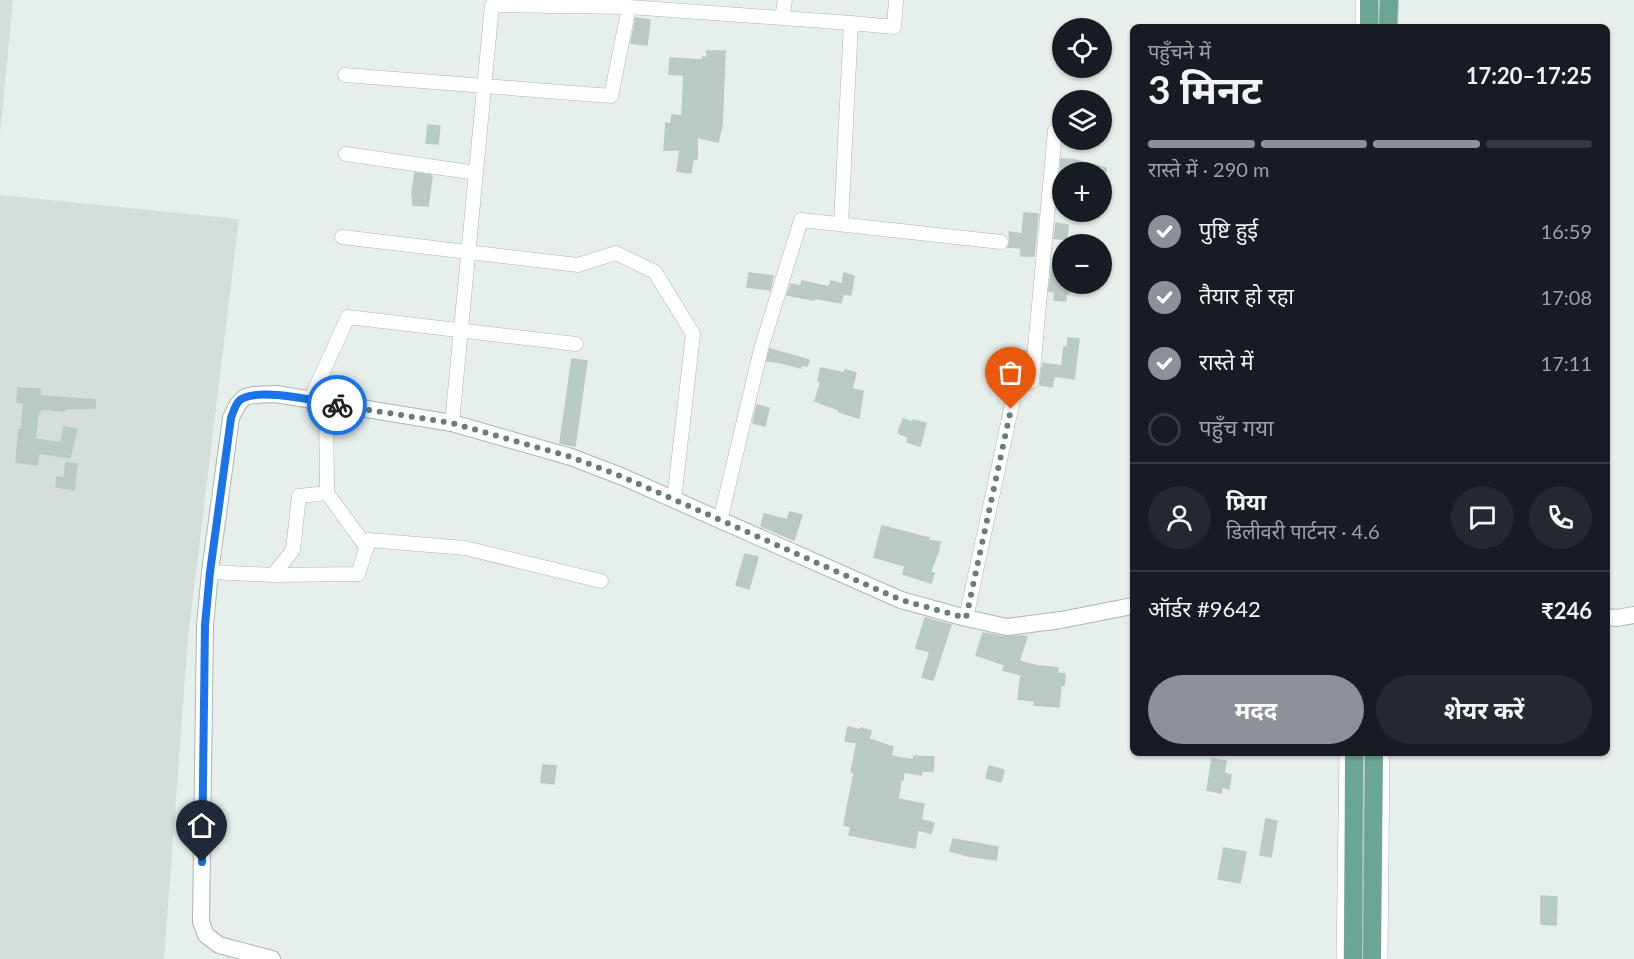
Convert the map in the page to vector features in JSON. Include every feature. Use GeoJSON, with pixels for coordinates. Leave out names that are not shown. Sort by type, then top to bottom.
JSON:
{"type":"FeatureCollection","features":[{"type":"Feature","properties":{"kind":"main road"},"geometry":{"type":"LineString","coordinates":[[1369,0],[1369,24]]}},
{"type":"Feature","properties":{"kind":"main road"},"geometry":{"type":"LineString","coordinates":[[1389,24],[1393,4]]}},
{"type":"Feature","properties":{"kind":"main road"},"geometry":{"type":"LineString","coordinates":[[1353,959],[1354,756]]}},
{"type":"Feature","properties":{"kind":"main road"},"geometry":{"type":"LineString","coordinates":[[1372,959],[1374,756]]}},
{"type":"Feature","properties":{"kind":"street"},"geometry":{"type":"LineString","coordinates":[[782,18],[785,0]]}},
{"type":"Feature","properties":{"kind":"street"},"geometry":{"type":"LineString","coordinates":[[452,423],[492,5],[629,8],[894,27],[896,0]]}},
{"type":"Feature","properties":{"kind":"street"},"geometry":{"type":"LineString","coordinates":[[345,75],[611,96],[629,8]]}},
{"type":"Feature","properties":{"kind":"street"},"geometry":{"type":"LineString","coordinates":[[841,224],[851,23]]}},
{"type":"Feature","properties":{"kind":"street"},"geometry":{"type":"LineString","coordinates":[[966,618],[1016,386],[1032,381],[1054,150]]}},
{"type":"Feature","properties":{"kind":"street"},"geometry":{"type":"LineString","coordinates":[[346,154],[476,173]]}},
{"type":"Feature","properties":{"kind":"street"},"geometry":{"type":"LineString","coordinates":[[720,521],[761,349],[801,220],[1001,242]]}},
{"type":"Feature","properties":{"kind":"street"},"geometry":{"type":"LineString","coordinates":[[342,237],[578,265],[616,253],[655,272],[693,333],[675,500]]}},
{"type":"Feature","properties":{"kind":"street"},"geometry":{"type":"LineString","coordinates":[[367,548],[327,493],[318,401],[348,317],[576,344]]}},
{"type":"Feature","properties":{"kind":"street"},"geometry":{"type":"LineString","coordinates":[[272,959],[219,945],[206,935],[201,922],[205,625],[231,418],[238,402],[248,396],[276,394],[452,423],[571,457],[623,477],[901,600],[966,618],[1007,627],[1061,620],[1130,606]]}},
{"type":"Feature","properties":{"kind":"street"},"geometry":{"type":"LineString","coordinates":[[273,575],[293,550],[299,495],[327,493]]}},
{"type":"Feature","properties":{"kind":"street"},"geometry":{"type":"LineString","coordinates":[[210,572],[273,575],[358,574],[369,540],[465,548],[601,581]]}},
{"type":"Feature","properties":{"kind":"street"},"geometry":{"type":"LineString","coordinates":[[1610,617],[1634,615]]}},
{"type":"Feature","properties":{"kind":"lane"},"geometry":{"type":"LineString","coordinates":[[1359,0],[1359,24]]}},
{"type":"Feature","properties":{"kind":"lane"},"geometry":{"type":"LineString","coordinates":[[1393,4],[1397,0]]}},
{"type":"Feature","properties":{"kind":"lane"},"geometry":{"type":"LineString","coordinates":[[1340,959],[1343,756]]}},
{"type":"Feature","properties":{"kind":"lane"},"geometry":{"type":"LineString","coordinates":[[1384,959],[1386,756]]}},
{"type":"Feature","properties":{"kind":"shaded area"},"geometry":{"type":"Polygon","coordinates":[[[0,0],[13,0],[0,135],[0,0]]]}},
{"type":"Feature","properties":{"kind":"shaded area"},"geometry":{"type":"Polygon","coordinates":[[[0,195],[239,219],[188,638],[164,959],[0,959],[0,195]]]}},
{"type":"Feature","properties":{"kind":"building"},"geometry":{"type":"Polygon","coordinates":[[[636,18],[650,20],[647,45],[631,43],[636,18]]]}},
{"type":"Feature","properties":{"kind":"building"},"geometry":{"type":"Polygon","coordinates":[[[707,51],[725,51],[722,126],[718,142],[697,137],[697,159],[693,159],[691,173],[677,171],[680,150],[664,150],[666,123],[671,124],[672,115],[682,116],[684,75],[669,74],[670,58],[703,60],[703,57],[707,58],[707,51]]]}},
{"type":"Feature","properties":{"kind":"building"},"geometry":{"type":"Polygon","coordinates":[[[428,125],[440,126],[438,144],[426,143],[428,125]]]}},
{"type":"Feature","properties":{"kind":"building"},"geometry":{"type":"Polygon","coordinates":[[[1061,159],[1084,162],[1061,162],[1061,159]]]}},
{"type":"Feature","properties":{"kind":"building"},"geometry":{"type":"Polygon","coordinates":[[[415,173],[432,177],[428,206],[413,205],[412,192],[415,173]]]}},
{"type":"Feature","properties":{"kind":"building"},"geometry":{"type":"Polygon","coordinates":[[[1024,213],[1038,214],[1034,256],[1021,256],[1021,248],[1008,247],[1009,232],[1022,234],[1024,213]]]}},
{"type":"Feature","properties":{"kind":"building"},"geometry":{"type":"Polygon","coordinates":[[[1056,223],[1068,225],[1067,234],[1055,234],[1056,223]]]}},
{"type":"Feature","properties":{"kind":"building"},"geometry":{"type":"Polygon","coordinates":[[[1052,266],[1052,292],[1049,291],[1052,266]]]}},
{"type":"Feature","properties":{"kind":"building"},"geometry":{"type":"Polygon","coordinates":[[[749,273],[773,276],[770,290],[747,287],[749,273]]]}},
{"type":"Feature","properties":{"kind":"building"},"geometry":{"type":"Polygon","coordinates":[[[844,273],[854,276],[851,295],[843,294],[841,303],[787,295],[791,284],[801,286],[802,281],[829,287],[831,281],[842,284],[844,273]]]}},
{"type":"Feature","properties":{"kind":"building"},"geometry":{"type":"Polygon","coordinates":[[[1055,294],[1066,294],[1066,301],[1054,300],[1055,294]]]}},
{"type":"Feature","properties":{"kind":"building"},"geometry":{"type":"Polygon","coordinates":[[[1068,338],[1079,339],[1074,379],[1054,376],[1052,387],[1040,385],[1043,363],[1062,366],[1064,347],[1067,347],[1068,338]]]}},
{"type":"Feature","properties":{"kind":"building"},"geometry":{"type":"Polygon","coordinates":[[[770,349],[809,360],[807,366],[801,365],[801,368],[767,361],[770,349]]]}},
{"type":"Feature","properties":{"kind":"building"},"geometry":{"type":"Polygon","coordinates":[[[1008,350],[1026,351],[1024,365],[1008,365],[1008,350]]]}},
{"type":"Feature","properties":{"kind":"building"},"geometry":{"type":"Polygon","coordinates":[[[572,359],[587,361],[575,446],[560,443],[572,359]]]}},
{"type":"Feature","properties":{"kind":"building"},"geometry":{"type":"Polygon","coordinates":[[[821,368],[856,373],[852,389],[863,391],[859,418],[815,401],[821,382],[818,381],[821,368]]]}},
{"type":"Feature","properties":{"kind":"building"},"geometry":{"type":"Polygon","coordinates":[[[18,388],[40,389],[40,396],[95,400],[95,408],[65,409],[65,411],[40,409],[38,412],[35,439],[61,443],[64,427],[77,429],[70,458],[39,453],[37,465],[16,462],[24,403],[17,402],[18,388]]]}},
{"type":"Feature","properties":{"kind":"building"},"geometry":{"type":"Polygon","coordinates":[[[757,405],[769,408],[765,426],[753,423],[757,405]]]}},
{"type":"Feature","properties":{"kind":"building"},"geometry":{"type":"Polygon","coordinates":[[[903,419],[926,423],[920,446],[907,442],[908,437],[898,433],[903,419]]]}},
{"type":"Feature","properties":{"kind":"building"},"geometry":{"type":"Polygon","coordinates":[[[66,463],[77,464],[74,490],[56,487],[57,477],[64,478],[66,463]]]}},
{"type":"Feature","properties":{"kind":"building"},"geometry":{"type":"Polygon","coordinates":[[[790,512],[802,515],[794,540],[761,526],[764,514],[787,520],[790,512]]]}},
{"type":"Feature","properties":{"kind":"building"},"geometry":{"type":"Polygon","coordinates":[[[882,526],[940,542],[930,573],[934,573],[931,583],[903,574],[905,566],[874,557],[882,526]]]}},
{"type":"Feature","properties":{"kind":"building"},"geometry":{"type":"Polygon","coordinates":[[[745,554],[758,557],[749,589],[736,585],[745,554]]]}},
{"type":"Feature","properties":{"kind":"building"},"geometry":{"type":"Polygon","coordinates":[[[925,618],[951,625],[933,680],[922,677],[930,652],[916,648],[925,618]]]}},
{"type":"Feature","properties":{"kind":"building"},"geometry":{"type":"Polygon","coordinates":[[[983,633],[1005,637],[1027,637],[1019,661],[1041,667],[1058,668],[1057,673],[1065,674],[1064,685],[1061,684],[1059,707],[1034,705],[1035,701],[1018,699],[1021,675],[1003,670],[1005,665],[976,655],[983,633]]]}},
{"type":"Feature","properties":{"kind":"building"},"geometry":{"type":"Polygon","coordinates":[[[848,727],[871,731],[869,739],[893,747],[891,756],[913,760],[914,756],[934,757],[933,771],[922,771],[921,775],[904,772],[903,780],[901,780],[898,799],[924,804],[921,820],[934,823],[931,833],[918,830],[915,848],[849,835],[851,827],[844,825],[857,743],[845,741],[848,727]]]}},
{"type":"Feature","properties":{"kind":"building"},"geometry":{"type":"Polygon","coordinates":[[[1212,759],[1226,761],[1224,773],[1231,775],[1229,789],[1222,787],[1221,793],[1207,790],[1212,759]]]}},
{"type":"Feature","properties":{"kind":"building"},"geometry":{"type":"Polygon","coordinates":[[[543,765],[556,766],[554,784],[541,782],[543,765]]]}},
{"type":"Feature","properties":{"kind":"building"},"geometry":{"type":"Polygon","coordinates":[[[989,766],[1004,770],[1001,782],[986,778],[989,766]]]}},
{"type":"Feature","properties":{"kind":"building"},"geometry":{"type":"Polygon","coordinates":[[[1266,819],[1277,821],[1271,857],[1260,855],[1266,819]]]}},
{"type":"Feature","properties":{"kind":"building"},"geometry":{"type":"Polygon","coordinates":[[[953,839],[998,847],[996,860],[950,851],[953,839]]]}},
{"type":"Feature","properties":{"kind":"building"},"geometry":{"type":"Polygon","coordinates":[[[1224,848],[1246,852],[1240,883],[1218,879],[1224,848]]]}},
{"type":"Feature","properties":{"kind":"building"},"geometry":{"type":"Polygon","coordinates":[[[1541,896],[1557,897],[1556,925],[1541,924],[1541,896]]]}},
{"type":"Feature","properties":{"kind":"way so far"},"geometry":{"type":"LineString","coordinates":[[337,405],[452,423],[571,457],[623,477],[901,600],[966,618],[1011,409]]}},
{"type":"Feature","properties":{"kind":"route"},"geometry":{"type":"LineString","coordinates":[[202,862],[205,625],[231,418],[238,402],[248,396],[276,394],[337,405]]}}]}
